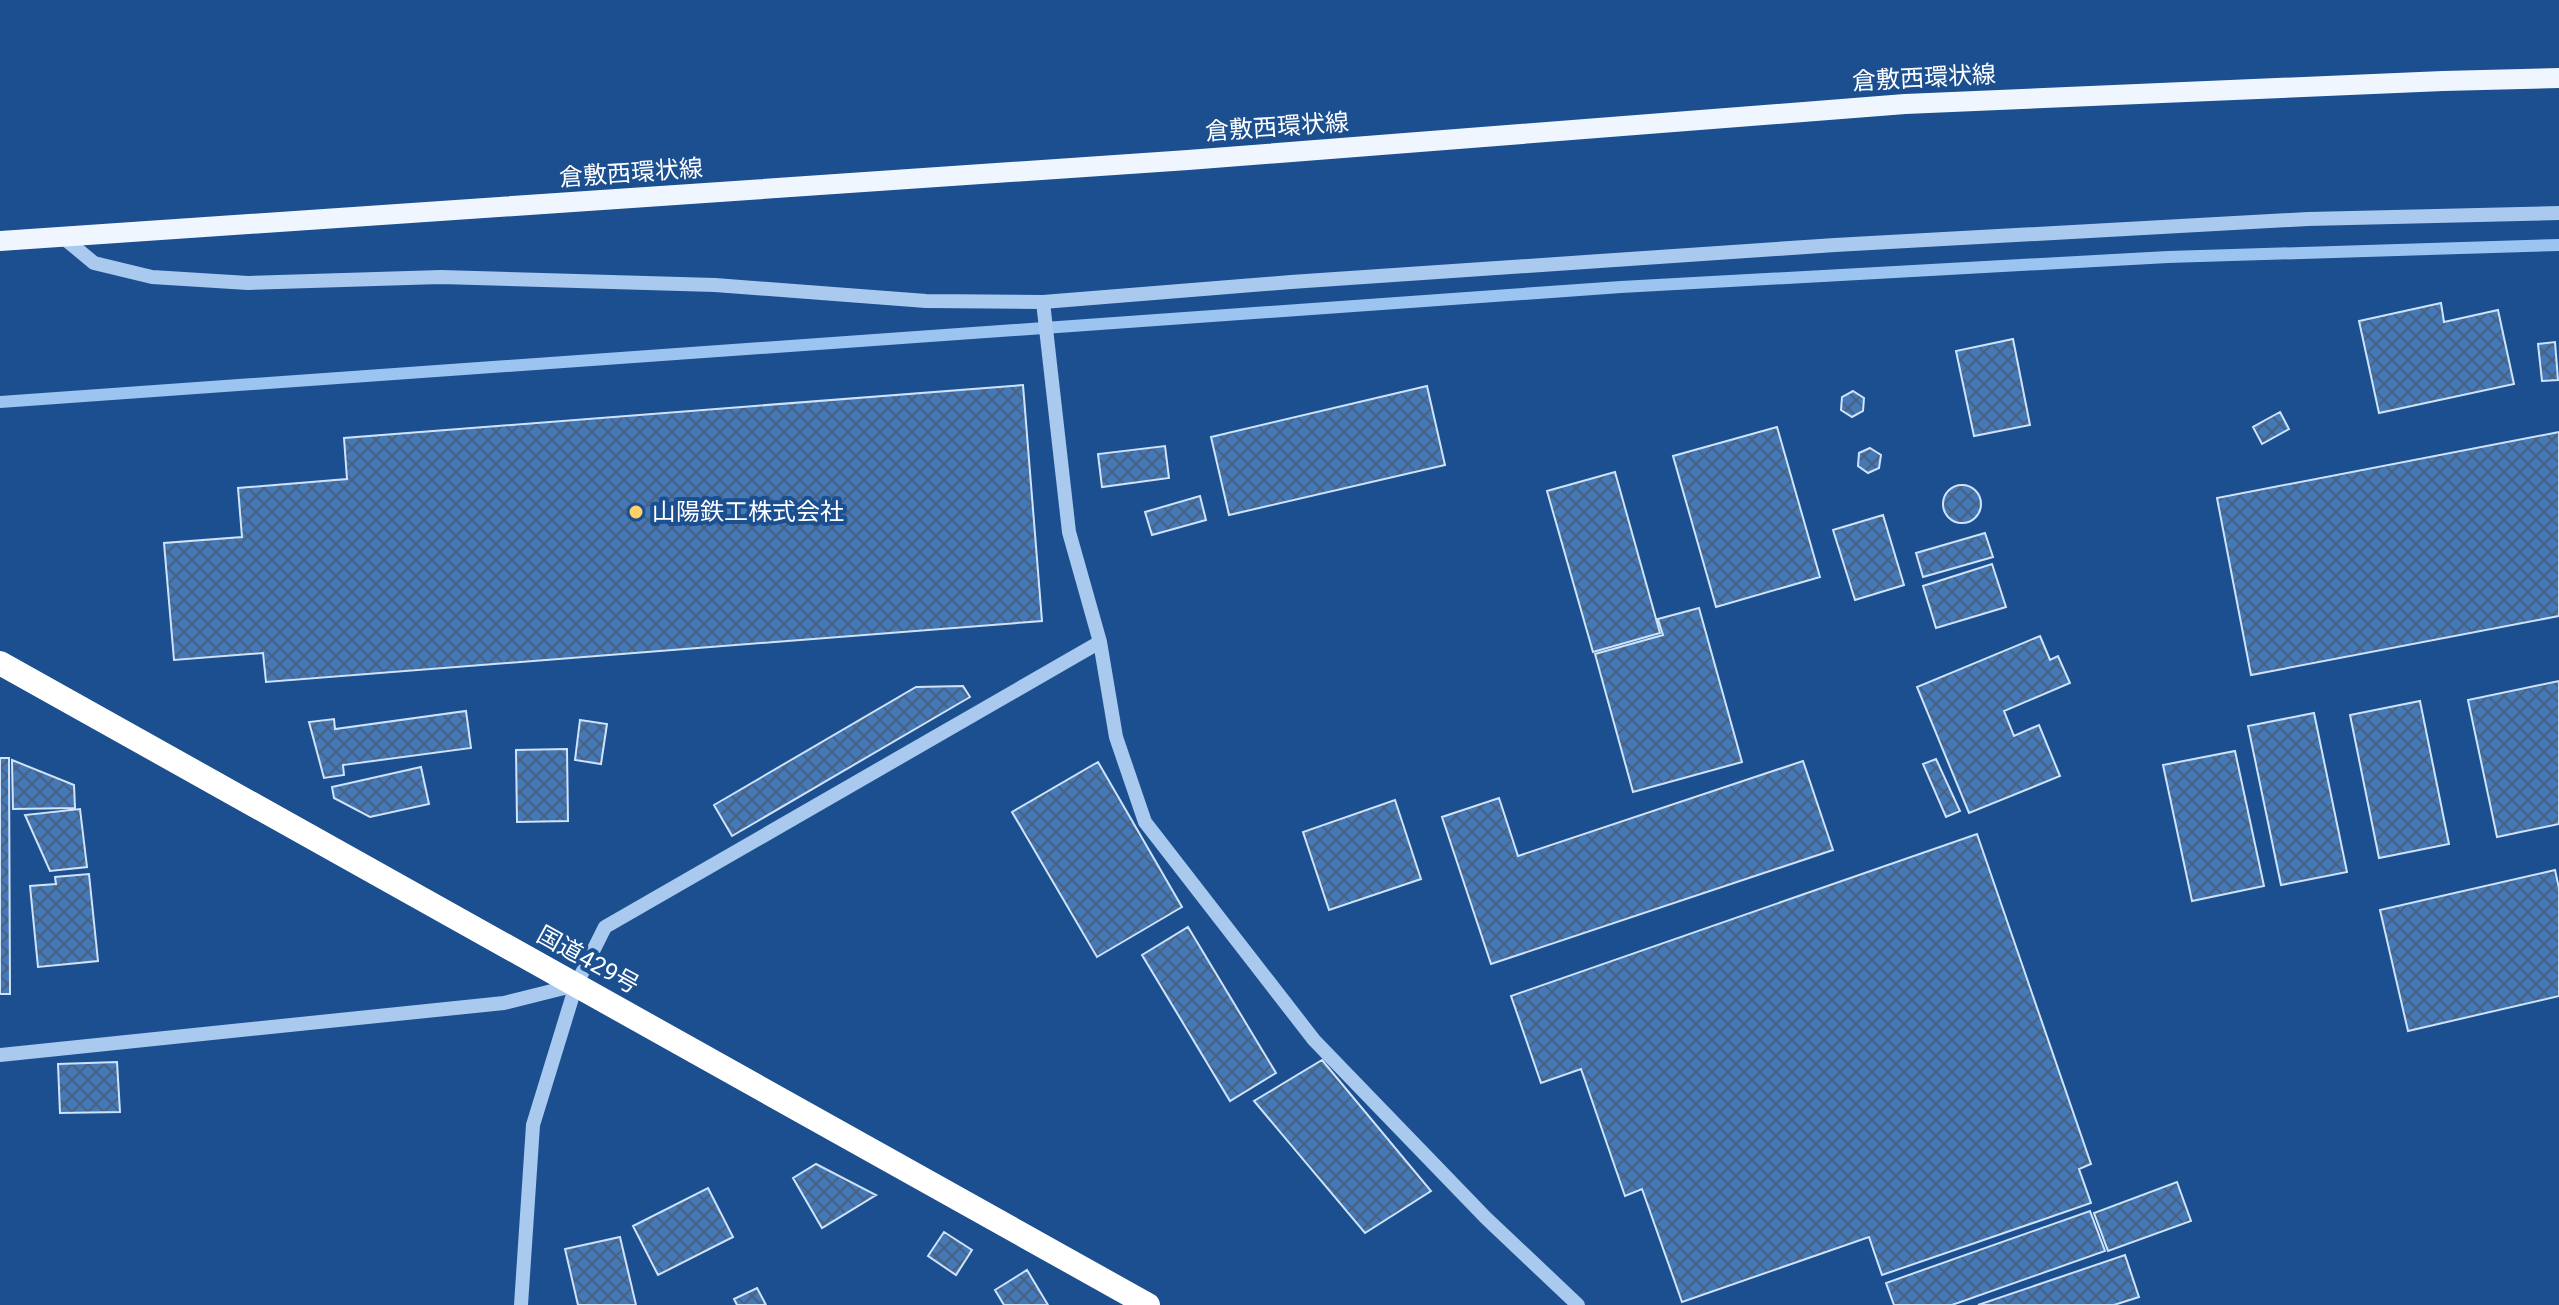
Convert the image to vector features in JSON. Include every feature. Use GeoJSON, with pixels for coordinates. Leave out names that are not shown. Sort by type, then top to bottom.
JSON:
{"type":"FeatureCollection","features":[{"type":"Feature","properties":{"kind":"highway","name":"国道429号"},"geometry":{"type":"LineString","coordinates":[[0,663],[1148,1305]]}},
{"type":"Feature","properties":{"kind":"main road","name":"倉敷西環状線"},"geometry":{"type":"LineString","coordinates":[[0,241],[65,239],[1188,160],[1905,104],[2559,78]]}},
{"type":"Feature","properties":{"kind":"street"},"geometry":{"type":"LineString","coordinates":[[65,239],[94,263],[152,277],[248,283],[472,277],[715,285],[926,301],[1043,302],[1306,280],[1850,244],[2308,219],[2559,213]]}},
{"type":"Feature","properties":{"kind":"street"},"geometry":{"type":"LineString","coordinates":[[1043,302],[1069,532],[1100,642],[1116,737],[1145,822],[1314,1040],[1486,1218],[1578,1305]]}},
{"type":"Feature","properties":{"kind":"street"},"geometry":{"type":"LineString","coordinates":[[521,1305],[533,1125],[576,985],[605,927],[1100,642]]}},
{"type":"Feature","properties":{"kind":"street"},"geometry":{"type":"LineString","coordinates":[[0,1055],[504,1003],[576,985]]}},
{"type":"Feature","properties":{"kind":"building"},"geometry":{"type":"Polygon","coordinates":[[[2441,303],[2444,322],[2498,310],[2514,384],[2379,413],[2359,321],[2441,303]]]}},
{"type":"Feature","properties":{"kind":"building"},"geometry":{"type":"Polygon","coordinates":[[[2013,339],[2030,425],[1974,436],[1956,351],[2013,339]]]}},
{"type":"Feature","properties":{"kind":"building"},"geometry":{"type":"Polygon","coordinates":[[[2555,342],[2558,380],[2542,381],[2538,344],[2555,342]]]}},
{"type":"Feature","properties":{"kind":"building","name":"山陽鉄工株式会社"},"geometry":{"type":"Polygon","coordinates":[[[1023,385],[1042,621],[266,682],[263,653],[174,660],[164,543],[242,537],[238,488],[347,479],[344,438],[1023,385]]]}},
{"type":"Feature","properties":{"kind":"building"},"geometry":{"type":"Polygon","coordinates":[[[1427,386],[1445,465],[1229,515],[1211,437],[1427,386]]]}},
{"type":"Feature","properties":{"kind":"building"},"geometry":{"type":"Polygon","coordinates":[[[1853,391],[1864,398],[1863,411],[1852,417],[1841,410],[1842,397],[1853,391]]]}},
{"type":"Feature","properties":{"kind":"building"},"geometry":{"type":"Polygon","coordinates":[[[2280,412],[2289,429],[2262,444],[2253,427],[2280,412]]]}},
{"type":"Feature","properties":{"kind":"building"},"geometry":{"type":"Polygon","coordinates":[[[1777,427],[1820,577],[1716,607],[1673,456],[1777,427]]]}},
{"type":"Feature","properties":{"kind":"building"},"geometry":{"type":"Polygon","coordinates":[[[2559,432],[2559,616],[2251,675],[2217,498],[2559,432]]]}},
{"type":"Feature","properties":{"kind":"building"},"geometry":{"type":"Polygon","coordinates":[[[1165,446],[1169,478],[1102,487],[1098,454],[1165,446]]]}},
{"type":"Feature","properties":{"kind":"building"},"geometry":{"type":"Polygon","coordinates":[[[1870,448],[1881,455],[1879,468],[1868,473],[1858,466],[1859,453],[1870,448]]]}},
{"type":"Feature","properties":{"kind":"building"},"geometry":{"type":"Polygon","coordinates":[[[1615,472],[1660,633],[1593,652],[1547,491],[1615,472]]]}},
{"type":"Feature","properties":{"kind":"building"},"geometry":{"type":"Polygon","coordinates":[[[1962,485],[1975,491],[1981,504],[1975,517],[1962,523],[1949,517],[1943,504],[1949,491],[1962,485]]]}},
{"type":"Feature","properties":{"kind":"building"},"geometry":{"type":"Polygon","coordinates":[[[1200,496],[1206,520],[1152,535],[1145,512],[1200,496]]]}},
{"type":"Feature","properties":{"kind":"building"},"geometry":{"type":"Polygon","coordinates":[[[1883,515],[1904,585],[1855,600],[1833,530],[1883,515]]]}},
{"type":"Feature","properties":{"kind":"building"},"geometry":{"type":"Polygon","coordinates":[[[1985,533],[1993,557],[1923,577],[1916,553],[1985,533]]]}},
{"type":"Feature","properties":{"kind":"building"},"geometry":{"type":"Polygon","coordinates":[[[1992,564],[2006,607],[1936,628],[1923,586],[1992,564]]]}},
{"type":"Feature","properties":{"kind":"building"},"geometry":{"type":"Polygon","coordinates":[[[1699,608],[1742,762],[1633,792],[1595,654],[1663,635],[1658,619],[1699,608]]]}},
{"type":"Feature","properties":{"kind":"building"},"geometry":{"type":"Polygon","coordinates":[[[2040,636],[2050,660],[2058,656],[2070,683],[2004,711],[2014,736],[2039,725],[2060,776],[1969,813],[1917,687],[2040,636]]]}},
{"type":"Feature","properties":{"kind":"building"},"geometry":{"type":"Polygon","coordinates":[[[2559,681],[2559,824],[2497,837],[2468,700],[2559,681]]]}},
{"type":"Feature","properties":{"kind":"building"},"geometry":{"type":"Polygon","coordinates":[[[963,686],[970,697],[732,836],[714,805],[916,687],[963,686]]]}},
{"type":"Feature","properties":{"kind":"building"},"geometry":{"type":"Polygon","coordinates":[[[2420,701],[2449,844],[2379,858],[2350,715],[2420,701]]]}},
{"type":"Feature","properties":{"kind":"building"},"geometry":{"type":"Polygon","coordinates":[[[466,711],[471,748],[343,765],[344,775],[324,778],[309,722],[334,719],[335,729],[466,711]]]}},
{"type":"Feature","properties":{"kind":"building"},"geometry":{"type":"Polygon","coordinates":[[[2314,713],[2347,872],[2281,885],[2248,726],[2314,713]]]}},
{"type":"Feature","properties":{"kind":"building"},"geometry":{"type":"Polygon","coordinates":[[[580,720],[607,724],[601,764],[575,760],[580,720]]]}},
{"type":"Feature","properties":{"kind":"building"},"geometry":{"type":"Polygon","coordinates":[[[567,749],[568,821],[517,822],[516,750],[567,749]]]}},
{"type":"Feature","properties":{"kind":"building"},"geometry":{"type":"Polygon","coordinates":[[[2235,751],[2264,886],[2192,901],[2163,765],[2235,751]]]}},
{"type":"Feature","properties":{"kind":"building"},"geometry":{"type":"Polygon","coordinates":[[[0,758],[9,758],[10,994],[0,994],[0,758]]]}},
{"type":"Feature","properties":{"kind":"building"},"geometry":{"type":"Polygon","coordinates":[[[1936,759],[1960,811],[1946,817],[1923,764],[1936,759]]]}},
{"type":"Feature","properties":{"kind":"building"},"geometry":{"type":"Polygon","coordinates":[[[12,760],[74,785],[75,808],[13,809],[12,760]]]}},
{"type":"Feature","properties":{"kind":"building"},"geometry":{"type":"Polygon","coordinates":[[[1803,761],[1833,850],[1491,964],[1442,817],[1499,798],[1518,856],[1803,761]]]}},
{"type":"Feature","properties":{"kind":"building"},"geometry":{"type":"Polygon","coordinates":[[[1098,762],[1182,907],[1097,957],[1012,812],[1098,762]]]}},
{"type":"Feature","properties":{"kind":"building"},"geometry":{"type":"Polygon","coordinates":[[[421,767],[429,804],[370,817],[334,798],[332,787],[421,767]]]}},
{"type":"Feature","properties":{"kind":"building"},"geometry":{"type":"Polygon","coordinates":[[[1395,800],[1421,879],[1329,910],[1303,832],[1395,800]]]}},
{"type":"Feature","properties":{"kind":"building"},"geometry":{"type":"Polygon","coordinates":[[[80,809],[87,867],[50,871],[25,815],[80,809]]]}},
{"type":"Feature","properties":{"kind":"building"},"geometry":{"type":"Polygon","coordinates":[[[1977,834],[2091,1164],[2079,1169],[2091,1203],[1882,1275],[1869,1237],[1682,1302],[1642,1189],[1625,1196],[1581,1069],[1541,1083],[1511,996],[1977,834]]]}},
{"type":"Feature","properties":{"kind":"building"},"geometry":{"type":"Polygon","coordinates":[[[2555,870],[2559,888],[2559,996],[2408,1031],[2380,910],[2555,870]]]}},
{"type":"Feature","properties":{"kind":"building"},"geometry":{"type":"Polygon","coordinates":[[[89,874],[98,961],[38,967],[30,886],[56,884],[55,877],[89,874]]]}},
{"type":"Feature","properties":{"kind":"building"},"geometry":{"type":"Polygon","coordinates":[[[1188,927],[1276,1073],[1230,1101],[1142,955],[1188,927]]]}},
{"type":"Feature","properties":{"kind":"building"},"geometry":{"type":"Polygon","coordinates":[[[1322,1060],[1431,1191],[1365,1233],[1254,1101],[1322,1060]]]}},
{"type":"Feature","properties":{"kind":"building"},"geometry":{"type":"Polygon","coordinates":[[[117,1062],[120,1112],[60,1113],[58,1064],[117,1062]]]}},
{"type":"Feature","properties":{"kind":"building"},"geometry":{"type":"Polygon","coordinates":[[[816,1164],[876,1195],[822,1228],[793,1178],[816,1164]]]}},
{"type":"Feature","properties":{"kind":"building"},"geometry":{"type":"Polygon","coordinates":[[[2177,1182],[2191,1221],[2108,1251],[2094,1213],[2177,1182]]]}},
{"type":"Feature","properties":{"kind":"building"},"geometry":{"type":"Polygon","coordinates":[[[708,1188],[733,1237],[658,1275],[633,1226],[708,1188]]]}},
{"type":"Feature","properties":{"kind":"building"},"geometry":{"type":"Polygon","coordinates":[[[2090,1211],[2105,1251],[1952,1305],[1894,1305],[1886,1283],[2090,1211]]]}},
{"type":"Feature","properties":{"kind":"building"},"geometry":{"type":"Polygon","coordinates":[[[944,1232],[972,1250],[956,1275],[928,1256],[944,1232]]]}},
{"type":"Feature","properties":{"kind":"building"},"geometry":{"type":"Polygon","coordinates":[[[620,1237],[636,1305],[578,1305],[565,1249],[620,1237]]]}},
{"type":"Feature","properties":{"kind":"building"},"geometry":{"type":"Polygon","coordinates":[[[2125,1255],[2139,1297],[2114,1305],[1978,1305],[2125,1255]]]}},
{"type":"Feature","properties":{"kind":"building"},"geometry":{"type":"Polygon","coordinates":[[[1027,1270],[1048,1305],[1004,1305],[995,1290],[1027,1270]]]}},
{"type":"Feature","properties":{"kind":"building"},"geometry":{"type":"Polygon","coordinates":[[[757,1288],[766,1305],[737,1305],[734,1299],[757,1288]]]}},
{"type":"Feature","properties":{"kind":"waterway"},"geometry":{"type":"LineString","coordinates":[[0,402],[1621,287],[2168,257],[2559,245]]}},
{"type":"Feature","properties":{"kind":"place","name":"山陽鉄工株式会社"},"geometry":{"type":"Point","coordinates":[636,512]}}]}
